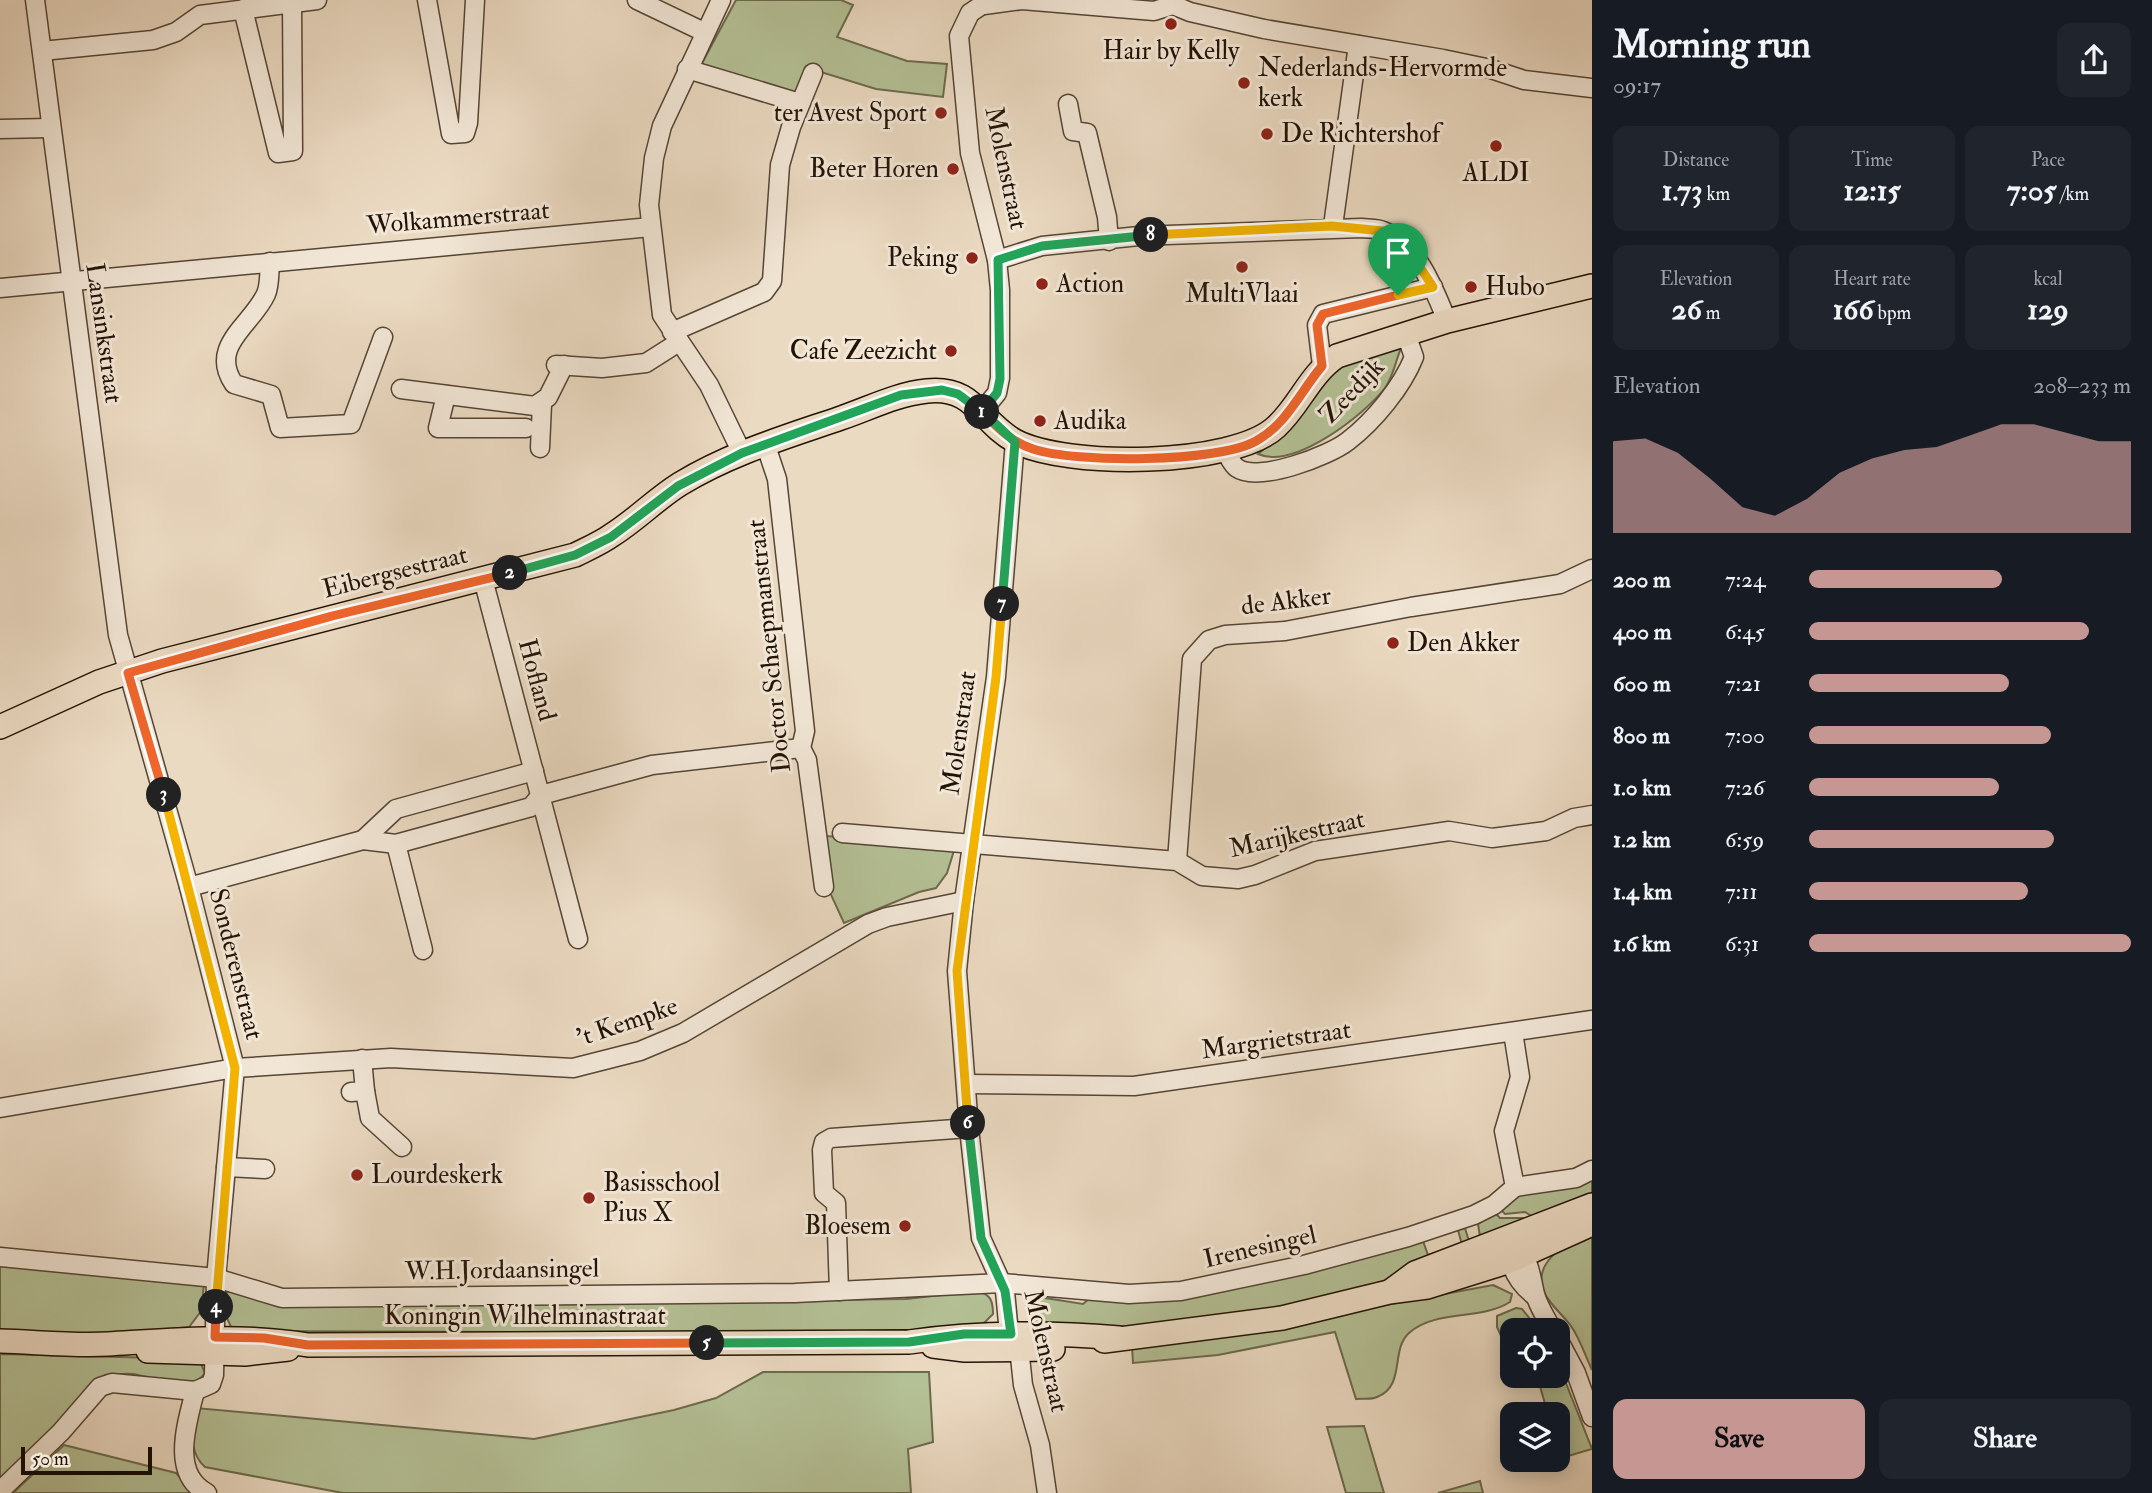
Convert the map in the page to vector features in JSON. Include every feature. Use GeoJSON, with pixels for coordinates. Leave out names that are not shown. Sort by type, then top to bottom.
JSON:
{"type":"FeatureCollection","features":[{"type":"Feature","properties":{"kind":"main road","name":"Zeedijk"},"geometry":{"type":"LineString","coordinates":[[1015,442],[1035,450],[1131,459],[1171,459],[1254,443],[1276,428],[1322,366],[1338,356],[1447,321],[1592,286]]}},
{"type":"Feature","properties":{"kind":"main road","name":"Eibergsestraat"},"geometry":{"type":"LineString","coordinates":[[0,727],[128,673],[175,658],[575,555],[611,537],[678,486],[742,453],[901,395],[926,391],[958,394],[982,411]]}},
{"type":"Feature","properties":{"kind":"main road"},"geometry":{"type":"LineString","coordinates":[[982,411],[1015,442]]}},
{"type":"Feature","properties":{"kind":"main road","name":"Koningin Wilhelminastraat"},"geometry":{"type":"LineString","coordinates":[[1389,1292],[1415,1273],[1592,1205]]}},
{"type":"Feature","properties":{"kind":"main road","name":"Koningin Wilhelminastraat"},"geometry":{"type":"LineString","coordinates":[[0,1341],[107,1344],[133,1350],[215,1345],[267,1353],[308,1345],[909,1342],[964,1334],[1014,1341],[1069,1334],[1119,1338],[1282,1318],[1389,1292],[1427,1287],[1517,1258],[1592,1224]]}},
{"type":"Feature","properties":{"kind":"street","name":"Lansinkstraat"},"geometry":{"type":"LineString","coordinates":[[35,0],[118,635],[128,673]]}},
{"type":"Feature","properties":{"kind":"street"},"geometry":{"type":"LineString","coordinates":[[42,51],[153,40],[176,32],[200,15],[292,1],[317,0]]}},
{"type":"Feature","properties":{"kind":"street"},"geometry":{"type":"LineString","coordinates":[[427,0],[451,134],[465,133],[468,123],[475,0]]}},
{"type":"Feature","properties":{"kind":"street"},"geometry":{"type":"LineString","coordinates":[[637,0],[704,32]]}},
{"type":"Feature","properties":{"kind":"street"},"geometry":{"type":"LineString","coordinates":[[721,0],[662,126],[654,158],[649,205],[662,315],[709,385],[742,453]]}},
{"type":"Feature","properties":{"kind":"street"},"geometry":{"type":"LineString","coordinates":[[986,2],[1022,0],[1154,11],[1173,2],[1190,12],[1264,29],[1490,69],[1524,80],[1592,88]]}},
{"type":"Feature","properties":{"kind":"street"},"geometry":{"type":"LineString","coordinates":[[243,9],[278,153],[293,151],[292,1]]}},
{"type":"Feature","properties":{"kind":"street","name":"Molenstraat"},"geometry":{"type":"LineString","coordinates":[[982,411],[997,393],[1000,379],[998,260],[970,153],[960,50],[961,27],[970,13],[986,2]]}},
{"type":"Feature","properties":{"kind":"street"},"geometry":{"type":"LineString","coordinates":[[1332,226],[1358,45]]}},
{"type":"Feature","properties":{"kind":"street"},"geometry":{"type":"LineString","coordinates":[[687,69],[800,103]]}},
{"type":"Feature","properties":{"kind":"street"},"geometry":{"type":"LineString","coordinates":[[540,448],[542,404],[560,377],[559,365],[601,368],[646,363],[676,337],[764,292],[772,281],[775,200],[780,165],[813,72]]}},
{"type":"Feature","properties":{"kind":"street"},"geometry":{"type":"LineString","coordinates":[[1068,104],[1073,131],[1087,133],[1110,241]]}},
{"type":"Feature","properties":{"kind":"street"},"geometry":{"type":"LineString","coordinates":[[0,130],[51,128]]}},
{"type":"Feature","properties":{"kind":"street"},"geometry":{"type":"LineString","coordinates":[[998,260],[1042,246],[1139,236],[1332,226],[1383,231],[1410,252],[1433,287],[1447,321]]}},
{"type":"Feature","properties":{"kind":"street","name":"Wolkammerstraat"},"geometry":{"type":"LineString","coordinates":[[0,288],[651,227]]}},
{"type":"Feature","properties":{"kind":"street"},"geometry":{"type":"LineString","coordinates":[[270,262],[266,294],[233,334],[227,353],[227,369],[234,384],[271,395],[280,428],[351,424],[383,337]]}},
{"type":"Feature","properties":{"kind":"street"},"geometry":{"type":"LineString","coordinates":[[1322,366],[1317,325],[1323,314],[1433,287]]}},
{"type":"Feature","properties":{"kind":"street","name":"Zeedijk"},"geometry":{"type":"LineString","coordinates":[[1225,450],[1235,468],[1251,473],[1292,467],[1347,443],[1407,374],[1414,357],[1406,334]]}},
{"type":"Feature","properties":{"kind":"street"},"geometry":{"type":"LineString","coordinates":[[401,389],[535,406],[542,404]]}},
{"type":"Feature","properties":{"kind":"street"},"geometry":{"type":"LineString","coordinates":[[446,395],[438,428],[526,428]]}},
{"type":"Feature","properties":{"kind":"street"},"geometry":{"type":"LineString","coordinates":[[483,428],[488,400]]}},
{"type":"Feature","properties":{"kind":"street","name":"Molenstraat"},"geometry":{"type":"LineString","coordinates":[[1015,442],[996,677],[964,901],[957,971],[968,1128],[981,1238],[1002,1283],[1042,1457],[1047,1493]]}},
{"type":"Feature","properties":{"kind":"street","name":"Doctor Schaepmanstraat"},"geometry":{"type":"LineString","coordinates":[[765,443],[779,493],[805,731],[801,748],[807,760],[824,887]]}},
{"type":"Feature","properties":{"kind":"street","name":"de Akker"},"geometry":{"type":"LineString","coordinates":[[1177,861],[1192,659],[1209,640],[1225,635],[1285,631],[1560,584],[1592,569]]}},
{"type":"Feature","properties":{"kind":"street","name":"Hofland"},"geometry":{"type":"LineString","coordinates":[[483,579],[578,939]]}},
{"type":"Feature","properties":{"kind":"street","name":"Sonderenstraat"},"geometry":{"type":"LineString","coordinates":[[128,673],[189,887],[235,1068],[216,1278],[215,1345],[211,1384],[195,1391],[185,1446],[185,1471],[197,1488],[207,1493]]}},
{"type":"Feature","properties":{"kind":"street"},"geometry":{"type":"LineString","coordinates":[[189,887],[363,840],[396,844],[531,807],[541,795],[652,765],[801,748]]}},
{"type":"Feature","properties":{"kind":"street"},"geometry":{"type":"LineString","coordinates":[[363,840],[396,808],[534,771]]}},
{"type":"Feature","properties":{"kind":"street","name":"Marijkestraat"},"geometry":{"type":"LineString","coordinates":[[972,842],[1177,861],[1202,876],[1238,879],[1315,851],[1449,831],[1492,838],[1532,833],[1592,814]]}},
{"type":"Feature","properties":{"kind":"street"},"geometry":{"type":"LineString","coordinates":[[842,833],[972,842]]}},
{"type":"Feature","properties":{"kind":"street"},"geometry":{"type":"LineString","coordinates":[[396,844],[423,950]]}},
{"type":"Feature","properties":{"kind":"street","name":"'t Kempke"},"geometry":{"type":"LineString","coordinates":[[0,1108],[235,1068],[362,1059],[573,1069],[640,1051],[683,1033],[868,925],[887,917],[964,901]]}},
{"type":"Feature","properties":{"kind":"street","name":"Margrietstraat"},"geometry":{"type":"LineString","coordinates":[[966,1084],[1134,1086],[1592,1020]]}},
{"type":"Feature","properties":{"kind":"street"},"geometry":{"type":"LineString","coordinates":[[1513,1032],[1520,1077],[1504,1131],[1515,1187]]}},
{"type":"Feature","properties":{"kind":"street"},"geometry":{"type":"LineString","coordinates":[[362,1059],[358,1091],[370,1118],[402,1147]]}},
{"type":"Feature","properties":{"kind":"street"},"geometry":{"type":"LineString","coordinates":[[839,1291],[836,1203],[824,1193],[824,1142],[831,1138],[968,1128]]}},
{"type":"Feature","properties":{"kind":"street"},"geometry":{"type":"LineString","coordinates":[[226,1167],[265,1169]]}},
{"type":"Feature","properties":{"kind":"street","name":"Irenesingel"},"geometry":{"type":"LineString","coordinates":[[1002,1283],[1129,1294],[1181,1291],[1227,1283],[1371,1248],[1445,1225],[1494,1205],[1515,1187],[1576,1178],[1592,1170]]}},
{"type":"Feature","properties":{"kind":"street"},"geometry":{"type":"LineString","coordinates":[[1509,1237],[1517,1258],[1533,1277],[1535,1296],[1546,1318]]}},
{"type":"Feature","properties":{"kind":"street","name":"W.H.Jordaansingel"},"geometry":{"type":"LineString","coordinates":[[2,1253],[216,1278],[282,1298],[839,1291],[1002,1283]]}},
{"type":"Feature","properties":{"kind":"street"},"geometry":{"type":"LineString","coordinates":[[1570,1362],[1592,1417]]}},
{"type":"Feature","properties":{"kind":"street"},"geometry":{"type":"LineString","coordinates":[[0,1491],[61,1432],[100,1387],[112,1383],[195,1391]]}},
{"type":"Feature","properties":{"kind":"green space"},"geometry":{"type":"Polygon","coordinates":[[[736,0],[841,0],[853,5],[837,37],[907,61],[947,64],[943,97],[876,89],[808,68],[800,97],[701,65],[736,0]]]}},
{"type":"Feature","properties":{"kind":"green space"},"geometry":{"type":"Polygon","coordinates":[[[1401,348],[1385,388],[1345,425],[1327,437],[1290,454],[1273,457],[1258,454],[1281,435],[1329,369],[1401,348]]]}},
{"type":"Feature","properties":{"kind":"green space"},"geometry":{"type":"Polygon","coordinates":[[[822,836],[957,841],[947,873],[936,888],[919,892],[844,923],[827,886],[822,836]]]}},
{"type":"Feature","properties":{"kind":"green space"},"geometry":{"type":"Polygon","coordinates":[[[1592,1177],[1592,1201],[1533,1217],[1525,1212],[1505,1214],[1500,1209],[1518,1194],[1592,1177]]]}},
{"type":"Feature","properties":{"kind":"green space"},"geometry":{"type":"Polygon","coordinates":[[[1495,1213],[1500,1218],[1525,1218],[1532,1224],[1481,1243],[1478,1224],[1495,1213]]]}},
{"type":"Feature","properties":{"kind":"green space"},"geometry":{"type":"Polygon","coordinates":[[[1465,1228],[1471,1248],[1373,1285],[1314,1300],[1227,1315],[1126,1326],[1082,1327],[1047,1323],[1027,1313],[1025,1294],[1031,1291],[1033,1296],[1083,1304],[1090,1298],[1314,1270],[1423,1241],[1428,1255],[1462,1245],[1458,1230],[1465,1228]]]}},
{"type":"Feature","properties":{"kind":"green space"},"geometry":{"type":"Polygon","coordinates":[[[1592,1231],[1592,1370],[1570,1325],[1570,1318],[1564,1318],[1546,1296],[1541,1280],[1548,1261],[1573,1241],[1592,1231]]]}},
{"type":"Feature","properties":{"kind":"green space"},"geometry":{"type":"Polygon","coordinates":[[[18,1264],[204,1280],[202,1310],[189,1327],[95,1334],[0,1334],[0,1266],[18,1264]]]}},
{"type":"Feature","properties":{"kind":"green space"},"geometry":{"type":"Polygon","coordinates":[[[1493,1285],[1512,1294],[1510,1302],[1498,1308],[1432,1321],[1409,1333],[1400,1349],[1392,1385],[1375,1398],[1356,1399],[1335,1332],[1218,1355],[1133,1363],[1132,1346],[1284,1324],[1493,1285]]]}},
{"type":"Feature","properties":{"kind":"green space"},"geometry":{"type":"Polygon","coordinates":[[[236,1289],[654,1302],[906,1299],[978,1291],[990,1299],[993,1314],[978,1329],[830,1333],[233,1331],[223,1310],[227,1292],[236,1289]]]}},
{"type":"Feature","properties":{"kind":"green space"},"geometry":{"type":"Polygon","coordinates":[[[1516,1308],[1522,1309],[1529,1318],[1500,1318],[1500,1334],[1497,1316],[1516,1308]]]}},
{"type":"Feature","properties":{"kind":"green space"},"geometry":{"type":"Polygon","coordinates":[[[0,1354],[199,1359],[205,1373],[190,1383],[181,1384],[133,1374],[105,1375],[0,1480],[0,1354]]]}},
{"type":"Feature","properties":{"kind":"green space"},"geometry":{"type":"Polygon","coordinates":[[[763,1372],[929,1372],[933,1442],[908,1449],[911,1493],[343,1493],[205,1467],[199,1461],[194,1447],[196,1408],[534,1439],[674,1410],[716,1398],[763,1372]]]}},
{"type":"Feature","properties":{"kind":"green space"},"geometry":{"type":"Polygon","coordinates":[[[1540,1388],[1568,1388],[1592,1449],[1570,1455],[1570,1402],[1545,1402],[1540,1388]]]}},
{"type":"Feature","properties":{"kind":"green space"},"geometry":{"type":"Polygon","coordinates":[[[1364,1426],[1384,1493],[1346,1493],[1327,1427],[1364,1426]]]}},
{"type":"Feature","properties":{"kind":"green space"},"geometry":{"type":"Polygon","coordinates":[[[64,1445],[176,1473],[194,1493],[13,1493],[64,1445]]]}},
{"type":"Feature","properties":{"kind":"green space"},"geometry":{"type":"Polygon","coordinates":[[[1480,1481],[1483,1493],[1438,1493],[1480,1481]]]}},
{"type":"Feature","properties":{"kind":"place","name":"Hair by Kelly"},"geometry":{"type":"Point","coordinates":[1171,24]}},
{"type":"Feature","properties":{"kind":"place","name":"Nederlands-Hervormde kerk"},"geometry":{"type":"Point","coordinates":[1244,83]}},
{"type":"Feature","properties":{"kind":"place","name":"ter Avest Sport"},"geometry":{"type":"Point","coordinates":[941,113]}},
{"type":"Feature","properties":{"kind":"place","name":"De Richtershof"},"geometry":{"type":"Point","coordinates":[1267,134]}},
{"type":"Feature","properties":{"kind":"place","name":"ALDI"},"geometry":{"type":"Point","coordinates":[1496,146]}},
{"type":"Feature","properties":{"kind":"place","name":"Beter Horen"},"geometry":{"type":"Point","coordinates":[953,169]}},
{"type":"Feature","properties":{"kind":"place","name":"Peking"},"geometry":{"type":"Point","coordinates":[972,258]}},
{"type":"Feature","properties":{"kind":"place","name":"MultiVlaai"},"geometry":{"type":"Point","coordinates":[1242,267]}},
{"type":"Feature","properties":{"kind":"place","name":"Action"},"geometry":{"type":"Point","coordinates":[1042,284]}},
{"type":"Feature","properties":{"kind":"place","name":"Hubo"},"geometry":{"type":"Point","coordinates":[1471,287]}},
{"type":"Feature","properties":{"kind":"place","name":"Cafe Zeezicht"},"geometry":{"type":"Point","coordinates":[951,351]}},
{"type":"Feature","properties":{"kind":"place","name":"Audika"},"geometry":{"type":"Point","coordinates":[1040,421]}},
{"type":"Feature","properties":{"kind":"place","name":"Den Akker"},"geometry":{"type":"Point","coordinates":[1393,643]}},
{"type":"Feature","properties":{"kind":"place","name":"Lourdeskerk"},"geometry":{"type":"Point","coordinates":[357,1175]}},
{"type":"Feature","properties":{"kind":"place","name":"Basisschool Pius X"},"geometry":{"type":"Point","coordinates":[589,1198]}},
{"type":"Feature","properties":{"kind":"place","name":"Bloesem"},"geometry":{"type":"Point","coordinates":[905,1226]}},
{"type":"Feature","properties":{"kind":"route"},"geometry":{"type":"LineString","coordinates":[[1398,295],[1323,314],[1317,325],[1322,366],[1276,428],[1254,443],[1171,459],[1061,454],[1035,450],[1015,442],[1004,435],[971,401],[958,394],[942,390],[901,395],[765,443],[706,469],[678,486],[611,537],[575,555],[332,616],[162,661],[128,673],[189,887],[235,1068],[216,1278],[215,1337],[264,1338],[308,1345],[909,1342],[964,1334],[1011,1334],[1005,1291],[981,1238],[968,1128],[957,971],[964,901],[996,677],[1015,442],[1004,435],[982,411],[997,393],[1000,379],[1002,358],[998,260],[1042,246],[1139,236],[1332,226],[1361,228],[1383,231],[1396,240],[1410,252],[1433,287],[1398,295]]}}]}
